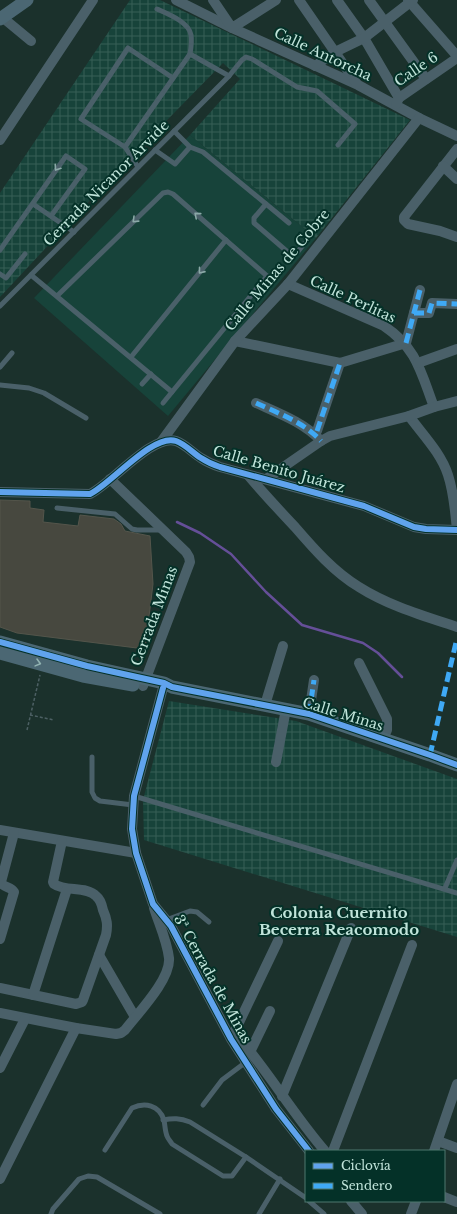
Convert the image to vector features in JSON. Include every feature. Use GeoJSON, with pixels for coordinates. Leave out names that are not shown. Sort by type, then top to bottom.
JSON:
{"type":"FeatureCollection","features":[{"type":"Feature","properties":{"kind":"street"},"geometry":{"type":"LineString","coordinates":[[27,0],[1,18],[31,41]]}},
{"type":"Feature","properties":{"kind":"street"},"geometry":{"type":"LineString","coordinates":[[0,140],[4,128],[93,0]]}},
{"type":"Feature","properties":{"kind":"street"},"geometry":{"type":"LineString","coordinates":[[213,0],[232,28],[276,0]]}},
{"type":"Feature","properties":{"kind":"street"},"geometry":{"type":"LineString","coordinates":[[299,0],[358,85]]}},
{"type":"Feature","properties":{"kind":"street"},"geometry":{"type":"LineString","coordinates":[[337,0],[364,38],[397,102]]}},
{"type":"Feature","properties":{"kind":"street"},"geometry":{"type":"LineString","coordinates":[[369,0],[426,79]]}},
{"type":"Feature","properties":{"kind":"street","name":"Calle Antorcha"},"geometry":{"type":"LineString","coordinates":[[179,1],[232,28],[397,102],[418,118],[457,136]]}},
{"type":"Feature","properties":{"kind":"street"},"geometry":{"type":"LineString","coordinates":[[315,66],[335,52],[364,38],[410,1],[457,57]]}},
{"type":"Feature","properties":{"kind":"street","name":"Calle 6"},"geometry":{"type":"LineString","coordinates":[[397,102],[457,57]]}},
{"type":"Feature","properties":{"kind":"street","name":"Calle Minas de Cobre"},"geometry":{"type":"LineString","coordinates":[[161,442],[235,341],[288,284],[418,118]]}},
{"type":"Feature","properties":{"kind":"street"},"geometry":{"type":"LineString","coordinates":[[457,148],[404,217],[404,220],[408,224],[440,231],[457,237]]}},
{"type":"Feature","properties":{"kind":"street"},"geometry":{"type":"LineString","coordinates":[[443,166],[457,179]]}},
{"type":"Feature","properties":{"kind":"street","name":"Calle Perlitas"},"geometry":{"type":"LineString","coordinates":[[288,284],[384,326],[394,333],[406,344],[418,363],[434,407]]}},
{"type":"Feature","properties":{"kind":"street"},"geometry":{"type":"LineString","coordinates":[[235,341],[340,363],[406,344],[420,290]]}},
{"type":"Feature","properties":{"kind":"street"},"geometry":{"type":"LineString","coordinates":[[414,313],[429,313],[432,303],[457,304]]}},
{"type":"Feature","properties":{"kind":"street"},"geometry":{"type":"LineString","coordinates":[[418,363],[457,349]]}},
{"type":"Feature","properties":{"kind":"street"},"geometry":{"type":"LineString","coordinates":[[319,436],[340,363]]}},
{"type":"Feature","properties":{"kind":"street"},"geometry":{"type":"LineString","coordinates":[[266,479],[319,436],[339,434],[409,416],[457,401]]}},
{"type":"Feature","properties":{"kind":"street"},"geometry":{"type":"LineString","coordinates":[[256,404],[292,420],[319,436]]}},
{"type":"Feature","properties":{"kind":"street"},"geometry":{"type":"LineString","coordinates":[[409,416],[438,455],[448,474],[453,492],[457,530]]}},
{"type":"Feature","properties":{"kind":"street","name":"Calle Benito Juárez"},"geometry":{"type":"LineString","coordinates":[[161,442],[169,440],[176,441],[211,464],[364,506],[414,527],[457,530]]}},
{"type":"Feature","properties":{"kind":"street"},"geometry":{"type":"LineString","coordinates":[[0,492],[90,494],[99,490],[136,457],[161,442]]}},
{"type":"Feature","properties":{"kind":"street"},"geometry":{"type":"LineString","coordinates":[[248,475],[313,548],[335,570],[358,587],[380,599],[457,627]]}},
{"type":"Feature","properties":{"kind":"street"},"geometry":{"type":"LineString","coordinates":[[110,480],[163,530]]}},
{"type":"Feature","properties":{"kind":"street","name":"Cerrada Minas"},"geometry":{"type":"LineString","coordinates":[[144,683],[190,562],[186,552],[163,530]]}},
{"type":"Feature","properties":{"kind":"street"},"geometry":{"type":"LineString","coordinates":[[265,705],[283,646]]}},
{"type":"Feature","properties":{"kind":"street","name":"Calle Minas"},"geometry":{"type":"LineString","coordinates":[[0,647],[87,666],[144,683]]}},
{"type":"Feature","properties":{"kind":"street","name":"Calle Minas"},"geometry":{"type":"LineString","coordinates":[[0,647],[42,665],[95,679],[164,683],[168,688],[309,714],[457,765]]}},
{"type":"Feature","properties":{"kind":"street"},"geometry":{"type":"LineString","coordinates":[[359,663],[387,719],[387,730],[383,739]]}},
{"type":"Feature","properties":{"kind":"street"},"geometry":{"type":"LineString","coordinates":[[309,714],[314,680]]}},
{"type":"Feature","properties":{"kind":"street","name":"3ª Cerrada de Minas"},"geometry":{"type":"LineString","coordinates":[[168,688],[133,800],[132,829],[136,853],[153,904],[166,920],[233,1035],[246,1062],[276,1109],[308,1150]]}},
{"type":"Feature","properties":{"kind":"street"},"geometry":{"type":"LineString","coordinates":[[276,762],[286,709]]}},
{"type":"Feature","properties":{"kind":"street"},"geometry":{"type":"LineString","coordinates":[[0,830],[136,853]]}},
{"type":"Feature","properties":{"kind":"street"},"geometry":{"type":"LineString","coordinates":[[0,939],[14,892],[4,886],[1,882],[14,833]]}},
{"type":"Feature","properties":{"kind":"street"},"geometry":{"type":"LineString","coordinates":[[0,988],[76,1004],[82,1002],[83,1000],[108,927],[107,920],[96,896],[91,892],[56,886],[53,882],[62,841]]}},
{"type":"Feature","properties":{"kind":"street"},"geometry":{"type":"LineString","coordinates":[[33,995],[67,889]]}},
{"type":"Feature","properties":{"kind":"street"},"geometry":{"type":"LineString","coordinates":[[0,1013],[25,1019],[116,1034],[125,1030],[160,985],[168,968],[169,959],[167,949],[153,904]]}},
{"type":"Feature","properties":{"kind":"street"},"geometry":{"type":"LineString","coordinates":[[282,1096],[351,928]]}},
{"type":"Feature","properties":{"kind":"street"},"geometry":{"type":"LineString","coordinates":[[278,941],[233,1035],[251,1050],[282,1096],[324,1150]]}},
{"type":"Feature","properties":{"kind":"street"},"geometry":{"type":"LineString","coordinates":[[333,1150],[412,945]]}},
{"type":"Feature","properties":{"kind":"street"},"geometry":{"type":"LineString","coordinates":[[99,955],[135,1018]]}},
{"type":"Feature","properties":{"kind":"street"},"geometry":{"type":"LineString","coordinates":[[251,1050],[270,1011]]}},
{"type":"Feature","properties":{"kind":"street"},"geometry":{"type":"LineString","coordinates":[[0,1068],[25,1019]]}},
{"type":"Feature","properties":{"kind":"street"},"geometry":{"type":"LineString","coordinates":[[0,1179],[76,1028]]}},
{"type":"Feature","properties":{"kind":"street"},"geometry":{"type":"LineString","coordinates":[[457,1084],[455,1095],[436,1146],[457,1148]]}},
{"type":"Feature","properties":{"kind":"street"},"geometry":{"type":"LineString","coordinates":[[445,1197],[457,1202]]}},
{"type":"Feature","properties":{"kind":"street"},"geometry":{"type":"LineString","coordinates":[[352,1202],[362,1214]]}},
{"type":"Feature","properties":{"kind":"street"},"geometry":{"type":"LineString","coordinates":[[411,1214],[416,1202]]}},
{"type":"Feature","properties":{"kind":"lane"},"geometry":{"type":"LineString","coordinates":[[125,147],[190,54],[191,34],[188,28],[182,22],[157,9]]}},
{"type":"Feature","properties":{"kind":"lane"},"geometry":{"type":"LineString","coordinates":[[138,167],[125,147],[81,120],[128,48],[173,78]]}},
{"type":"Feature","properties":{"kind":"lane"},"geometry":{"type":"LineString","coordinates":[[190,54],[229,76]]}},
{"type":"Feature","properties":{"kind":"lane","name":"Cerrada Nicanor Arvide"},"geometry":{"type":"LineString","coordinates":[[0,306],[229,76],[246,57],[252,59],[297,87],[317,91],[355,124],[338,145]]}},
{"type":"Feature","properties":{"kind":"lane"},"geometry":{"type":"LineString","coordinates":[[174,131],[190,147],[203,152],[289,223]]}},
{"type":"Feature","properties":{"kind":"lane"},"geometry":{"type":"LineString","coordinates":[[155,150],[175,164],[190,147]]}},
{"type":"Feature","properties":{"kind":"lane"},"geometry":{"type":"LineString","coordinates":[[0,250],[66,156],[85,169],[51,216]]}},
{"type":"Feature","properties":{"kind":"lane"},"geometry":{"type":"LineString","coordinates":[[57,296],[163,193],[168,192],[173,194],[267,276],[163,403]]}},
{"type":"Feature","properties":{"kind":"lane"},"geometry":{"type":"LineString","coordinates":[[33,204],[74,232]]}},
{"type":"Feature","properties":{"kind":"lane"},"geometry":{"type":"LineString","coordinates":[[266,204],[254,218],[254,223],[290,254],[296,254],[304,244]]}},
{"type":"Feature","properties":{"kind":"lane"},"geometry":{"type":"LineString","coordinates":[[131,357],[226,240]]}},
{"type":"Feature","properties":{"kind":"lane"},"geometry":{"type":"LineString","coordinates":[[0,274],[6,278],[25,254]]}},
{"type":"Feature","properties":{"kind":"lane"},"geometry":{"type":"LineString","coordinates":[[31,275],[172,392]]}},
{"type":"Feature","properties":{"kind":"lane"},"geometry":{"type":"LineString","coordinates":[[0,367],[12,354]]}},
{"type":"Feature","properties":{"kind":"lane"},"geometry":{"type":"LineString","coordinates":[[142,384],[151,374]]}},
{"type":"Feature","properties":{"kind":"lane"},"geometry":{"type":"LineString","coordinates":[[0,385],[29,388],[44,393],[86,418]]}},
{"type":"Feature","properties":{"kind":"lane"},"geometry":{"type":"LineString","coordinates":[[57,508],[115,514],[132,529],[163,530]]}},
{"type":"Feature","properties":{"kind":"lane"},"geometry":{"type":"LineString","coordinates":[[92,757],[92,792],[95,798],[100,801],[133,800],[445,888],[457,893]]}},
{"type":"Feature","properties":{"kind":"lane"},"geometry":{"type":"LineString","coordinates":[[445,888],[457,860]]}},
{"type":"Feature","properties":{"kind":"lane"},"geometry":{"type":"LineString","coordinates":[[166,920],[190,911],[197,912],[209,922]]}},
{"type":"Feature","properties":{"kind":"lane"},"geometry":{"type":"LineString","coordinates":[[203,1104],[222,1080],[246,1062]]}},
{"type":"Feature","properties":{"kind":"lane"},"geometry":{"type":"LineString","coordinates":[[105,1150],[132,1108],[139,1105],[151,1106],[160,1112],[167,1137],[172,1144],[223,1176],[232,1176],[246,1157]]}},
{"type":"Feature","properties":{"kind":"lane"},"geometry":{"type":"LineString","coordinates":[[163,1120],[181,1118],[190,1122],[280,1179],[305,1197]]}},
{"type":"Feature","properties":{"kind":"lane"},"geometry":{"type":"LineString","coordinates":[[51,1214],[53,1209],[79,1179],[88,1176],[97,1178],[160,1214]]}},
{"type":"Feature","properties":{"kind":"lane"},"geometry":{"type":"LineString","coordinates":[[259,1214],[280,1179]]}},
{"type":"Feature","properties":{"kind":"lane"},"geometry":{"type":"LineString","coordinates":[[310,1202],[324,1214]]}},
{"type":"Feature","properties":{"kind":"path"},"geometry":{"type":"LineString","coordinates":[[27,730],[42,665]]}},
{"type":"Feature","properties":{"kind":"path"},"geometry":{"type":"LineString","coordinates":[[30,715],[54,720]]}},
{"type":"Feature","properties":{"kind":"shaded area"},"geometry":{"type":"Polygon","coordinates":[[[130,0],[160,0],[410,120],[316,238],[190,135],[240,79],[223,63],[127,161],[0,297],[0,193],[130,0]]]}},
{"type":"Feature","properties":{"kind":"shaded area"},"geometry":{"type":"Polygon","coordinates":[[[190,135],[316,238],[168,416],[34,298],[190,135]]]}},
{"type":"Feature","properties":{"kind":"shaded area"},"geometry":{"type":"Polygon","coordinates":[[[169,701],[296,721],[457,779],[457,937],[144,840],[143,800],[169,701]]]}},
{"type":"Feature","properties":{"kind":"building"},"geometry":{"type":"Polygon","coordinates":[[[0,500],[30,501],[30,508],[44,510],[43,522],[78,526],[80,515],[114,519],[121,524],[125,531],[150,536],[153,584],[145,649],[17,633],[0,627],[0,500]]]}},
{"type":"Feature","properties":{"kind":"waterway"},"geometry":{"type":"LineString","coordinates":[[177,522],[200,533],[231,554],[266,592],[302,625],[363,643],[378,653],[402,677]]}},
{"type":"Feature","properties":{"kind":"marked path"},"geometry":{"type":"LineString","coordinates":[[406,343],[420,290]]}},
{"type":"Feature","properties":{"kind":"marked path"},"geometry":{"type":"LineString","coordinates":[[414,313],[429,313],[432,303],[457,304]]}},
{"type":"Feature","properties":{"kind":"marked path"},"geometry":{"type":"LineString","coordinates":[[317,431],[340,363]]}},
{"type":"Feature","properties":{"kind":"marked path"},"geometry":{"type":"LineString","coordinates":[[256,403],[299,424],[321,441]]}},
{"type":"Feature","properties":{"kind":"marked path"},"geometry":{"type":"LineString","coordinates":[[430,755],[457,638]]}},
{"type":"Feature","properties":{"kind":"marked path"},"geometry":{"type":"LineString","coordinates":[[309,714],[314,680]]}},
{"type":"Feature","properties":{"kind":"cycle path"},"geometry":{"type":"LineString","coordinates":[[0,492],[90,494],[99,489],[132,461],[156,444],[167,441],[176,441],[183,444],[203,459],[220,467],[364,506],[414,527],[457,530]]}},
{"type":"Feature","properties":{"kind":"cycle path"},"geometry":{"type":"LineString","coordinates":[[0,642],[87,666],[164,683],[172,687],[309,714],[457,765]]}},
{"type":"Feature","properties":{"kind":"cycle path"},"geometry":{"type":"LineString","coordinates":[[163,688],[134,796],[132,829],[136,853],[153,904],[171,926],[231,1039],[276,1109],[308,1150]]}},
{"type":"Feature","properties":{"kind":"district","name":"Colonia Cuernito Becerra Reacomodo"},"geometry":{"type":"Point","coordinates":[339,920]}}]}
